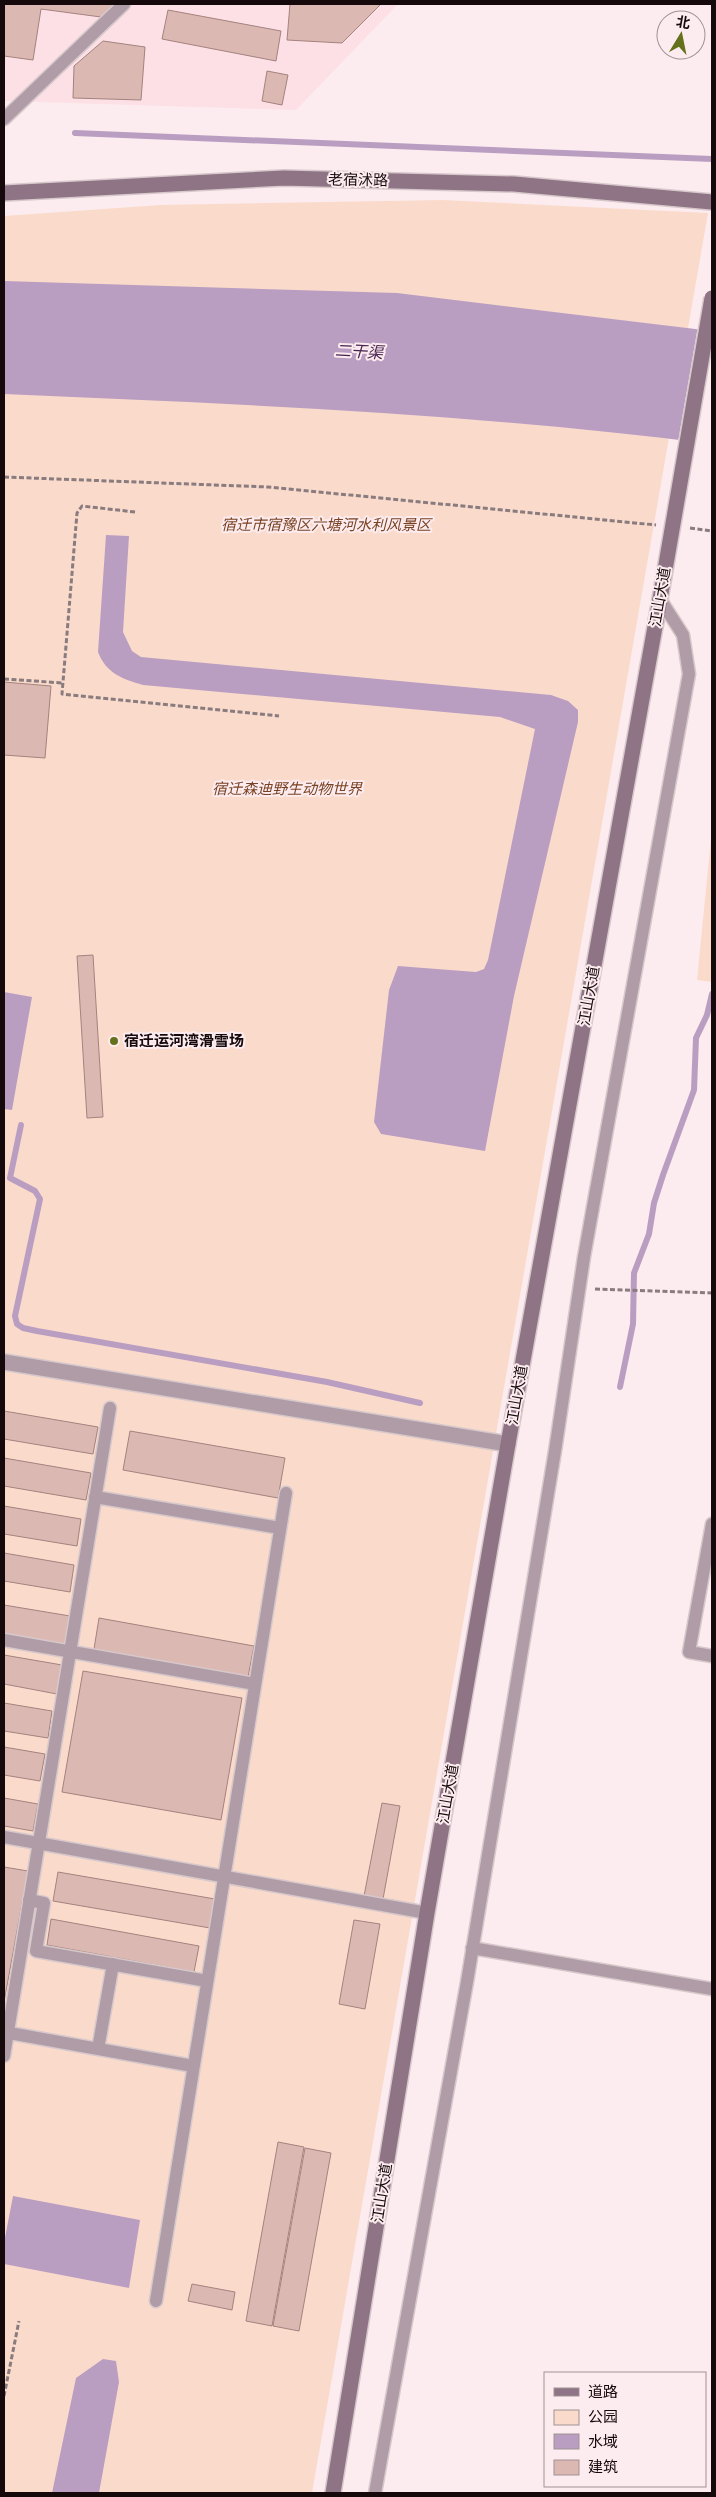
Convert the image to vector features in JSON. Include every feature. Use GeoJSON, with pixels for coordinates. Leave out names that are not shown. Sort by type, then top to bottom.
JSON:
{"type":"FeatureCollection","features":[{"type":"Feature","properties":{"kind":"main road","name":"老宿沭路"},"geometry":{"type":"LineString","coordinates":[[4,193],[284,178],[514,184],[712,202]]}},
{"type":"Feature","properties":{"kind":"main road","name":"江山大道"},"geometry":{"type":"LineString","coordinates":[[333,2493],[427,1913],[508,1444],[660,599],[712,298]]}},
{"type":"Feature","properties":{"kind":"street"},"geometry":{"type":"LineString","coordinates":[[4,1362],[508,1444]]}},
{"type":"Feature","properties":{"kind":"lane"},"geometry":{"type":"LineString","coordinates":[[4,119],[124,4]]}},
{"type":"Feature","properties":{"kind":"lane"},"geometry":{"type":"LineString","coordinates":[[374,2493],[472,1948],[555,1451],[579,1288],[689,674],[683,635],[660,599]]}},
{"type":"Feature","properties":{"kind":"lane"},"geometry":{"type":"LineString","coordinates":[[4,2056],[6,2033],[110,1408]]}},
{"type":"Feature","properties":{"kind":"lane"},"geometry":{"type":"LineString","coordinates":[[156,2301],[286,1493]]}},
{"type":"Feature","properties":{"kind":"lane"},"geometry":{"type":"LineString","coordinates":[[95,1497],[280,1528]]}},
{"type":"Feature","properties":{"kind":"lane"},"geometry":{"type":"LineString","coordinates":[[712,1524],[689,1652],[712,1656]]}},
{"type":"Feature","properties":{"kind":"lane"},"geometry":{"type":"LineString","coordinates":[[4,1640],[255,1684]]}},
{"type":"Feature","properties":{"kind":"lane"},"geometry":{"type":"LineString","coordinates":[[4,1837],[427,1913]]}},
{"type":"Feature","properties":{"kind":"lane"},"geometry":{"type":"LineString","coordinates":[[29,1900],[44,1903],[36,1951],[207,1981]]}},
{"type":"Feature","properties":{"kind":"lane"},"geometry":{"type":"LineString","coordinates":[[472,1948],[712,1989]]}},
{"type":"Feature","properties":{"kind":"lane"},"geometry":{"type":"LineString","coordinates":[[98,2049],[113,1964]]}},
{"type":"Feature","properties":{"kind":"lane"},"geometry":{"type":"LineString","coordinates":[[6,2033],[193,2066]]}},
{"type":"Feature","properties":{"kind":"path"},"geometry":{"type":"LineString","coordinates":[[4,477],[268,487],[663,526]]}},
{"type":"Feature","properties":{"kind":"path"},"geometry":{"type":"LineString","coordinates":[[135,512],[82,506],[76,513],[62,694],[280,716]]}},
{"type":"Feature","properties":{"kind":"path"},"geometry":{"type":"LineString","coordinates":[[683,528],[712,531]]}},
{"type":"Feature","properties":{"kind":"path"},"geometry":{"type":"LineString","coordinates":[[4,679],[63,683]]}},
{"type":"Feature","properties":{"kind":"path"},"geometry":{"type":"LineString","coordinates":[[579,1288],[712,1294]]}},
{"type":"Feature","properties":{"kind":"path"},"geometry":{"type":"LineString","coordinates":[[4,2396],[20,2321]]}},
{"type":"Feature","properties":{"kind":"shaded area"},"geometry":{"type":"Polygon","coordinates":[[[4,4],[398,4],[296,110],[4,101],[4,4]]]}},
{"type":"Feature","properties":{"kind":"green space","name":"宿迁市宿豫区六塘河水利风景区"},"geometry":{"type":"Polygon","coordinates":[[[442,200],[708,213],[312,2493],[4,2493],[4,216],[160,205],[442,200]]]}},
{"type":"Feature","properties":{"kind":"green space"},"geometry":{"type":"Polygon","coordinates":[[[712,829],[712,982],[697,980],[712,829]]]}},
{"type":"Feature","properties":{"kind":"water","name":"二干渠"},"geometry":{"type":"Polygon","coordinates":[[[4,281],[397,293],[712,331],[712,444],[536,425],[359,411],[4,394],[4,281]]]}},
{"type":"Feature","properties":{"kind":"water"},"geometry":{"type":"Polygon","coordinates":[[[106,535],[129,536],[123,632],[132,651],[141,657],[551,695],[568,701],[578,710],[578,722],[514,996],[485,1151],[381,1134],[374,1122],[389,990],[398,966],[476,972],[484,969],[488,960],[535,729],[500,717],[143,685],[128,680],[110,670],[98,652],[106,535]]]}},
{"type":"Feature","properties":{"kind":"water"},"geometry":{"type":"Polygon","coordinates":[[[4,992],[32,997],[12,1110],[4,1109],[4,992]]]}},
{"type":"Feature","properties":{"kind":"water"},"geometry":{"type":"Polygon","coordinates":[[[13,2196],[140,2220],[129,2288],[4,2264],[4,2243],[13,2196]]]}},
{"type":"Feature","properties":{"kind":"water"},"geometry":{"type":"Polygon","coordinates":[[[103,2359],[116,2361],[119,2382],[99,2493],[52,2493],[76,2378],[103,2359]]]}},
{"type":"Feature","properties":{"kind":"pier"},"geometry":{"type":"Polygon","coordinates":[[[698,326],[712,328],[712,446],[678,442],[698,326]]]}},
{"type":"Feature","properties":{"kind":"building"},"geometry":{"type":"Polygon","coordinates":[[[4,4],[114,4],[101,17],[41,9],[33,60],[4,56],[4,4]]]}},
{"type":"Feature","properties":{"kind":"building"},"geometry":{"type":"Polygon","coordinates":[[[290,4],[381,4],[342,43],[287,40],[290,4]]]}},
{"type":"Feature","properties":{"kind":"building"},"geometry":{"type":"Polygon","coordinates":[[[168,10],[281,31],[276,61],[162,39],[168,10]]]}},
{"type":"Feature","properties":{"kind":"building"},"geometry":{"type":"Polygon","coordinates":[[[103,41],[145,47],[141,100],[73,98],[74,66],[103,41]]]}},
{"type":"Feature","properties":{"kind":"building"},"geometry":{"type":"Polygon","coordinates":[[[267,71],[288,75],[282,105],[262,101],[267,71]]]}},
{"type":"Feature","properties":{"kind":"building"},"geometry":{"type":"Polygon","coordinates":[[[4,682],[51,686],[45,758],[4,755],[4,682]]]}},
{"type":"Feature","properties":{"kind":"building"},"geometry":{"type":"Polygon","coordinates":[[[93,955],[103,1117],[87,1118],[77,956],[93,955]]]}},
{"type":"Feature","properties":{"kind":"building"},"geometry":{"type":"Polygon","coordinates":[[[4,1411],[98,1427],[93,1454],[4,1439],[4,1411]]]}},
{"type":"Feature","properties":{"kind":"building"},"geometry":{"type":"Polygon","coordinates":[[[130,1431],[285,1458],[278,1498],[123,1470],[130,1431]]]}},
{"type":"Feature","properties":{"kind":"building"},"geometry":{"type":"Polygon","coordinates":[[[4,1458],[91,1473],[86,1500],[4,1486],[4,1458]]]}},
{"type":"Feature","properties":{"kind":"building"},"geometry":{"type":"Polygon","coordinates":[[[4,1506],[81,1519],[77,1546],[4,1534],[4,1506]]]}},
{"type":"Feature","properties":{"kind":"building"},"geometry":{"type":"Polygon","coordinates":[[[4,1553],[74,1565],[70,1592],[4,1581],[4,1553]]]}},
{"type":"Feature","properties":{"kind":"building"},"geometry":{"type":"Polygon","coordinates":[[[4,1605],[70,1616],[65,1645],[4,1634],[4,1605]]]}},
{"type":"Feature","properties":{"kind":"building"},"geometry":{"type":"Polygon","coordinates":[[[99,1618],[254,1646],[248,1677],[94,1649],[99,1618]]]}},
{"type":"Feature","properties":{"kind":"building"},"geometry":{"type":"Polygon","coordinates":[[[4,1655],[62,1665],[57,1694],[4,1684],[4,1655]]]}},
{"type":"Feature","properties":{"kind":"building"},"geometry":{"type":"Polygon","coordinates":[[[83,1671],[242,1698],[221,1820],[62,1792],[83,1671]]]}},
{"type":"Feature","properties":{"kind":"building"},"geometry":{"type":"Polygon","coordinates":[[[4,1703],[52,1711],[48,1738],[4,1731],[4,1703]]]}},
{"type":"Feature","properties":{"kind":"building"},"geometry":{"type":"Polygon","coordinates":[[[4,1747],[45,1754],[40,1781],[4,1775],[4,1747]]]}},
{"type":"Feature","properties":{"kind":"building"},"geometry":{"type":"Polygon","coordinates":[[[4,1798],[38,1804],[33,1831],[4,1826],[4,1798]]]}},
{"type":"Feature","properties":{"kind":"building"},"geometry":{"type":"Polygon","coordinates":[[[382,1803],[400,1806],[383,1899],[364,1896],[382,1803]]]}},
{"type":"Feature","properties":{"kind":"building"},"geometry":{"type":"Polygon","coordinates":[[[4,1867],[28,1871],[4,2002],[4,1867]]]}},
{"type":"Feature","properties":{"kind":"building"},"geometry":{"type":"Polygon","coordinates":[[[58,1872],[215,1899],[210,1928],[53,1901],[58,1872]]]}},
{"type":"Feature","properties":{"kind":"building"},"geometry":{"type":"Polygon","coordinates":[[[51,1919],[199,1946],[194,1972],[47,1945],[51,1919]]]}},
{"type":"Feature","properties":{"kind":"building"},"geometry":{"type":"Polygon","coordinates":[[[354,1920],[380,1924],[365,2009],[339,2004],[354,1920]]]}},
{"type":"Feature","properties":{"kind":"building"},"geometry":{"type":"Polygon","coordinates":[[[278,2142],[304,2147],[272,2326],[246,2321],[278,2142]]]}},
{"type":"Feature","properties":{"kind":"building"},"geometry":{"type":"Polygon","coordinates":[[[305,2148],[331,2153],[299,2331],[273,2326],[305,2148]]]}},
{"type":"Feature","properties":{"kind":"building"},"geometry":{"type":"Polygon","coordinates":[[[192,2284],[235,2292],[232,2310],[188,2301],[192,2284]]]}},
{"type":"Feature","properties":{"kind":"waterway"},"geometry":{"type":"LineString","coordinates":[[75,133],[712,159]]}},
{"type":"Feature","properties":{"kind":"waterway"},"geometry":{"type":"LineString","coordinates":[[620,1387],[633,1324],[634,1273],[649,1234],[654,1203],[663,1175],[694,1090],[696,1038],[707,1015],[712,994]]}},
{"type":"Feature","properties":{"kind":"waterway"},"geometry":{"type":"LineString","coordinates":[[21,1125],[10,1178],[35,1191],[40,1199],[15,1316],[17,1324],[23,1328],[37,1331],[327,1382],[420,1403]]}},
{"type":"Feature","properties":{"kind":"place","name":"宿迁运河湾滑雪场"},"geometry":{"type":"Point","coordinates":[114,1041]}},
{"type":"Feature","properties":{"kind":"park label","name":"宿迁森迪野生动物世界"},"geometry":{"type":"Point","coordinates":[287,789]}}]}
